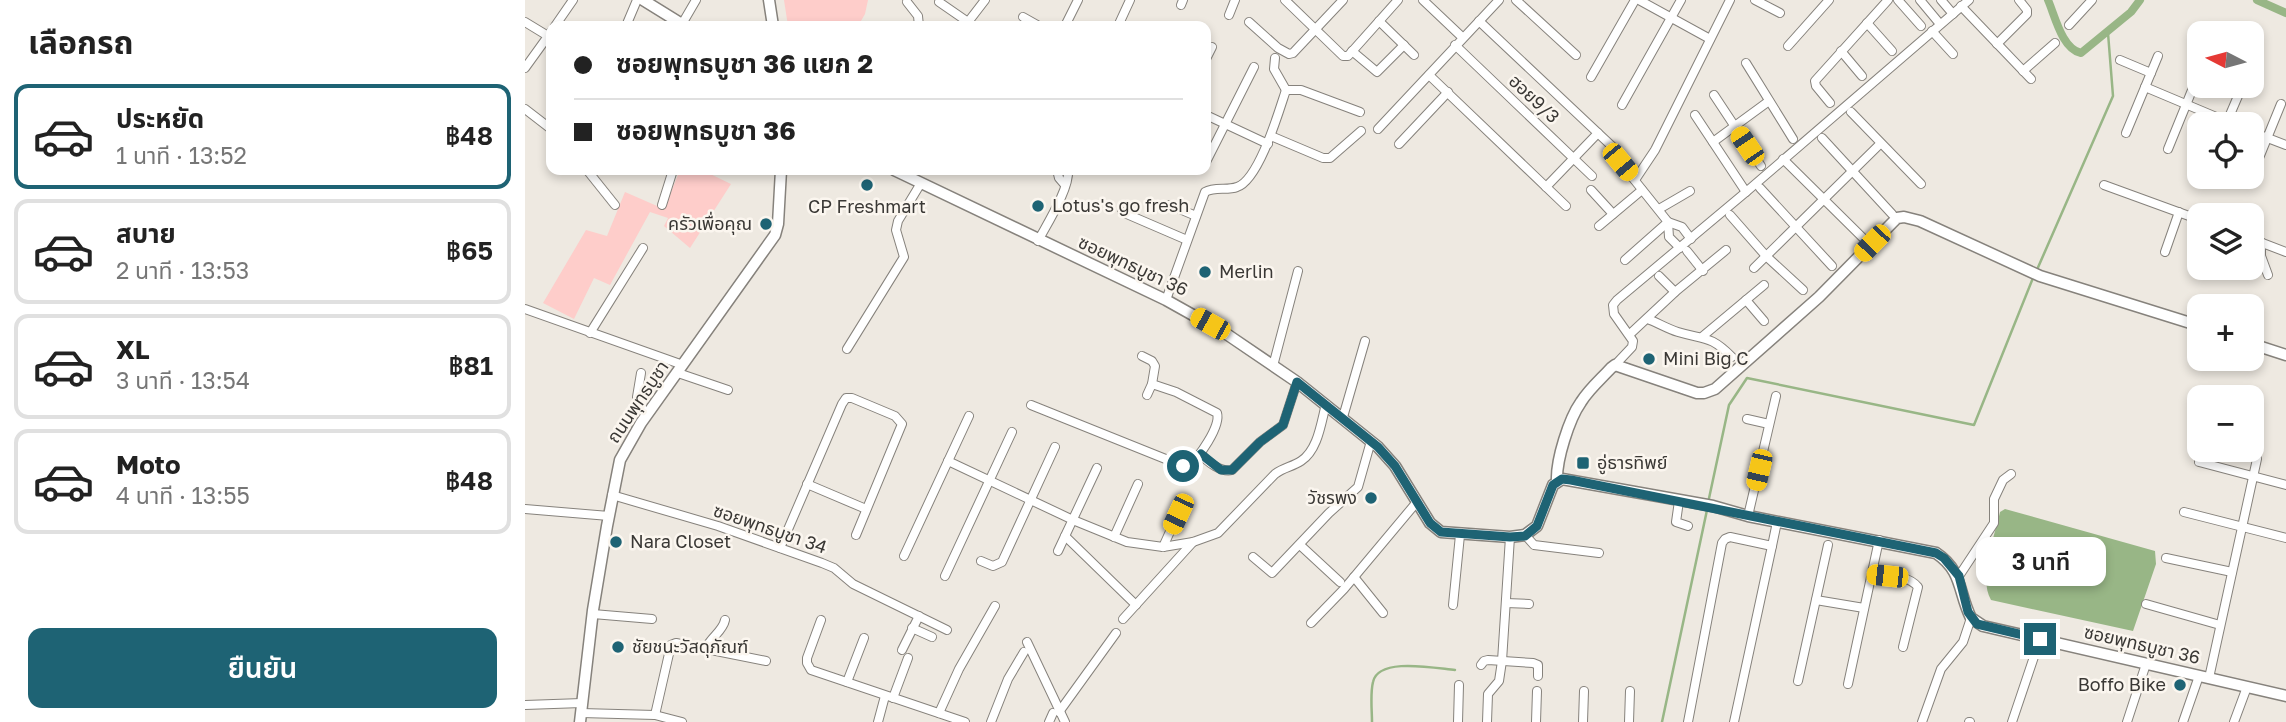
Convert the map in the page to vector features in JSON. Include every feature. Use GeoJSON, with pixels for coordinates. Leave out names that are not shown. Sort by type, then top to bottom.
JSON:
{"type":"FeatureCollection","features":[{"type":"Feature","properties":{"kind":"street"},"geometry":{"type":"LineString","coordinates":[[558,21],[573,0]]}},
{"type":"Feature","properties":{"kind":"street"},"geometry":{"type":"LineString","coordinates":[[628,21],[637,0]]}},
{"type":"Feature","properties":{"kind":"street"},"geometry":{"type":"LineString","coordinates":[[643,0],[677,21]]}},
{"type":"Feature","properties":{"kind":"street"},"geometry":{"type":"LineString","coordinates":[[685,21],[696,0]]}},
{"type":"Feature","properties":{"kind":"street"},"geometry":{"type":"LineString","coordinates":[[769,0],[772,21]]}},
{"type":"Feature","properties":{"kind":"street"},"geometry":{"type":"LineString","coordinates":[[969,21],[985,0]]}},
{"type":"Feature","properties":{"kind":"street"},"geometry":{"type":"LineString","coordinates":[[1070,21],[1078,0]]}},
{"type":"Feature","properties":{"kind":"street"},"geometry":{"type":"LineString","coordinates":[[1120,21],[1131,0]]}},
{"type":"Feature","properties":{"kind":"street"},"geometry":{"type":"LineString","coordinates":[[1229,15],[1235,0]]}},
{"type":"Feature","properties":{"kind":"street"},"geometry":{"type":"LineString","coordinates":[[1285,0],[1339,54],[1348,56],[1398,0]]}},
{"type":"Feature","properties":{"kind":"street"},"geometry":{"type":"LineString","coordinates":[[1423,0],[1462,37]]}},
{"type":"Feature","properties":{"kind":"street"},"geometry":{"type":"LineString","coordinates":[[1515,0],[1576,55]]}},
{"type":"Feature","properties":{"kind":"street"},"geometry":{"type":"LineString","coordinates":[[1591,77],[1637,0],[1710,39]]}},
{"type":"Feature","properties":{"kind":"street"},"geometry":{"type":"LineString","coordinates":[[1622,106],[1681,0]]}},
{"type":"Feature","properties":{"kind":"street"},"geometry":{"type":"LineString","coordinates":[[1635,180],[1655,150],[1730,0]]}},
{"type":"Feature","properties":{"kind":"street"},"geometry":{"type":"LineString","coordinates":[[1755,0],[1770,3],[1780,13]]}},
{"type":"Feature","properties":{"kind":"street"},"geometry":{"type":"LineString","coordinates":[[1788,46],[1829,0]]}},
{"type":"Feature","properties":{"kind":"street"},"geometry":{"type":"LineString","coordinates":[[1830,103],[1815,81],[1888,0]]}},
{"type":"Feature","properties":{"kind":"street"},"geometry":{"type":"LineString","coordinates":[[1898,0],[1921,26]]}},
{"type":"Feature","properties":{"kind":"street"},"geometry":{"type":"LineString","coordinates":[[1920,0],[1940,24]]}},
{"type":"Feature","properties":{"kind":"street"},"geometry":{"type":"LineString","coordinates":[[1941,0],[1953,14]]}},
{"type":"Feature","properties":{"kind":"street"},"geometry":{"type":"LineString","coordinates":[[1997,44],[2027,14],[2019,0]]}},
{"type":"Feature","properties":{"kind":"street"},"geometry":{"type":"LineString","coordinates":[[2069,25],[2092,0]]}},
{"type":"Feature","properties":{"kind":"street"},"geometry":{"type":"LineString","coordinates":[[1249,22],[1278,48],[1289,54],[1315,31],[1340,1]]}},
{"type":"Feature","properties":{"kind":"street"},"geometry":{"type":"LineString","coordinates":[[908,2],[918,21]]}},
{"type":"Feature","properties":{"kind":"street"},"geometry":{"type":"LineString","coordinates":[[939,2],[963,21]]}},
{"type":"Feature","properties":{"kind":"street"},"geometry":{"type":"LineString","coordinates":[[1378,129],[1494,2]]}},
{"type":"Feature","properties":{"kind":"street"},"geometry":{"type":"LineString","coordinates":[[1599,553],[1534,545],[1525,536],[1537,526],[1549,491],[1557,481],[1558,462],[1575,412],[1586,395],[1632,347],[1630,334],[1614,314],[1613,304],[1684,250],[1691,239],[1965,3],[1997,44],[2031,79]]}},
{"type":"Feature","properties":{"kind":"street"},"geometry":{"type":"LineString","coordinates":[[1023,17],[1030,21]]}},
{"type":"Feature","properties":{"kind":"street"},"geometry":{"type":"LineString","coordinates":[[1379,21],[1414,55]]}},
{"type":"Feature","properties":{"kind":"street"},"geometry":{"type":"LineString","coordinates":[[1479,21],[1616,151]]}},
{"type":"Feature","properties":{"kind":"street"},"geometry":{"type":"LineString","coordinates":[[525,22],[546,32]]}},
{"type":"Feature","properties":{"kind":"street"},"geometry":{"type":"LineString","coordinates":[[1867,23],[1892,51]]}},
{"type":"Feature","properties":{"kind":"street"},"geometry":{"type":"LineString","coordinates":[[1933,31],[1954,54]]}},
{"type":"Feature","properties":{"kind":"street"},"geometry":{"type":"LineString","coordinates":[[525,68],[546,39]]}},
{"type":"Feature","properties":{"kind":"street"},"geometry":{"type":"LineString","coordinates":[[2023,71],[2055,43]]}},
{"type":"Feature","properties":{"kind":"street"},"geometry":{"type":"LineString","coordinates":[[1352,51],[1377,72],[1404,45]]}},
{"type":"Feature","properties":{"kind":"street","name":"ฮอย9/3"},"geometry":{"type":"LineString","coordinates":[[1455,45],[1592,176]]}},
{"type":"Feature","properties":{"kind":"street"},"geometry":{"type":"LineString","coordinates":[[1841,51],[1862,76]]}},
{"type":"Feature","properties":{"kind":"street"},"geometry":{"type":"LineString","coordinates":[[2126,133],[2158,56]]}},
{"type":"Feature","properties":{"kind":"street"},"geometry":{"type":"LineString","coordinates":[[1166,300],[1205,192],[1243,184],[1269,140],[1286,90],[1274,69],[1275,58]]}},
{"type":"Feature","properties":{"kind":"street"},"geometry":{"type":"LineString","coordinates":[[2120,60],[2151,73]]}},
{"type":"Feature","properties":{"kind":"street"},"geometry":{"type":"LineString","coordinates":[[1746,63],[1793,139]]}},
{"type":"Feature","properties":{"kind":"street"},"geometry":{"type":"LineString","coordinates":[[1211,151],[1254,67]]}},
{"type":"Feature","properties":{"kind":"street"},"geometry":{"type":"LineString","coordinates":[[1429,75],[1566,206]]}},
{"type":"Feature","properties":{"kind":"street"},"geometry":{"type":"LineString","coordinates":[[2145,87],[2204,112]]}},
{"type":"Feature","properties":{"kind":"street"},"geometry":{"type":"LineString","coordinates":[[1286,90],[1301,90],[1360,112]]}},
{"type":"Feature","properties":{"kind":"street"},"geometry":{"type":"LineString","coordinates":[[1399,144],[1448,92]]}},
{"type":"Feature","properties":{"kind":"street"},"geometry":{"type":"LineString","coordinates":[[1714,95],[1761,166]]}},
{"type":"Feature","properties":{"kind":"street"},"geometry":{"type":"LineString","coordinates":[[2168,149],[2189,98]]}},
{"type":"Feature","properties":{"kind":"street"},"geometry":{"type":"LineString","coordinates":[[1713,142],[1769,101]]}},
{"type":"Feature","properties":{"kind":"street"},"geometry":{"type":"LineString","coordinates":[[2264,146],[2281,104]]}},
{"type":"Feature","properties":{"kind":"street"},"geometry":{"type":"LineString","coordinates":[[525,109],[546,125]]}},
{"type":"Feature","properties":{"kind":"street"},"geometry":{"type":"LineString","coordinates":[[1851,112],[1921,184]]}},
{"type":"Feature","properties":{"kind":"street"},"geometry":{"type":"LineString","coordinates":[[1695,115],[1746,192]]}},
{"type":"Feature","properties":{"kind":"street"},"geometry":{"type":"LineString","coordinates":[[1211,117],[1323,158],[1330,158],[1361,131]]}},
{"type":"Feature","properties":{"kind":"street"},"geometry":{"type":"LineString","coordinates":[[1546,187],[1598,133]]}},
{"type":"Feature","properties":{"kind":"street"},"geometry":{"type":"LineString","coordinates":[[1822,138],[1892,214]]}},
{"type":"Feature","properties":{"kind":"street"},"geometry":{"type":"LineString","coordinates":[[2264,138],[2286,145]]}},
{"type":"Feature","properties":{"kind":"street"},"geometry":{"type":"LineString","coordinates":[[1754,268],[1880,144]]}},
{"type":"Feature","properties":{"kind":"street"},"geometry":{"type":"LineString","coordinates":[[1783,159],[1863,238]]}},
{"type":"Feature","properties":{"kind":"street"},"geometry":{"type":"LineString","coordinates":[[1620,162],[1668,222],[1682,227],[1691,239]]}},
{"type":"Feature","properties":{"kind":"street"},"geometry":{"type":"LineString","coordinates":[[591,175],[615,205]]}},
{"type":"Feature","properties":{"kind":"street"},"geometry":{"type":"LineString","coordinates":[[662,205],[671,175]]}},
{"type":"Feature","properties":{"kind":"street","name":"ถนนพุทธบูชา"},"geometry":{"type":"LineString","coordinates":[[581,713],[612,495],[625,449],[775,235],[781,175]]}},
{"type":"Feature","properties":{"kind":"street","name":"ซอยพุทธบูชา 36"},"geometry":{"type":"LineString","coordinates":[[904,175],[1166,300],[1210,324],[1297,382],[1343,417],[1395,466],[1416,503],[1435,529],[1460,535],[1525,536]]}},
{"type":"Feature","properties":{"kind":"street"},"geometry":{"type":"LineString","coordinates":[[1058,175],[1065,185]]}},
{"type":"Feature","properties":{"kind":"street"},"geometry":{"type":"LineString","coordinates":[[1038,241],[1069,175]]}},
{"type":"Feature","properties":{"kind":"street"},"geometry":{"type":"LineString","coordinates":[[847,349],[904,257],[897,230],[898,221],[921,183]]}},
{"type":"Feature","properties":{"kind":"street"},"geometry":{"type":"LineString","coordinates":[[2104,185],[2187,215]]}},
{"type":"Feature","properties":{"kind":"street"},"geometry":{"type":"LineString","coordinates":[[1760,188],[1832,266]]}},
{"type":"Feature","properties":{"kind":"street"},"geometry":{"type":"LineString","coordinates":[[1591,190],[1613,214]]}},
{"type":"Feature","properties":{"kind":"street"},"geometry":{"type":"LineString","coordinates":[[1599,226],[1642,190]]}},
{"type":"Feature","properties":{"kind":"street"},"geometry":{"type":"LineString","coordinates":[[1658,209],[1690,191]]}},
{"type":"Feature","properties":{"kind":"street"},"geometry":{"type":"LineString","coordinates":[[1170,205],[1196,216]]}},
{"type":"Feature","properties":{"kind":"street"},"geometry":{"type":"LineString","coordinates":[[1122,212],[1187,240]]}},
{"type":"Feature","properties":{"kind":"street"},"geometry":{"type":"LineString","coordinates":[[2165,252],[2179,212]]}},
{"type":"Feature","properties":{"kind":"street"},"geometry":{"type":"LineString","coordinates":[[1730,215],[1766,256],[1803,290]]}},
{"type":"Feature","properties":{"kind":"street"},"geometry":{"type":"LineString","coordinates":[[1615,365],[1697,393],[1715,389],[1819,297],[1897,218],[1920,221],[2035,274],[2187,322]]}},
{"type":"Feature","properties":{"kind":"street"},"geometry":{"type":"LineString","coordinates":[[1668,222],[1669,237],[1703,271]]}},
{"type":"Feature","properties":{"kind":"street"},"geometry":{"type":"LineString","coordinates":[[1625,260],[1668,222]]}},
{"type":"Feature","properties":{"kind":"street"},"geometry":{"type":"LineString","coordinates":[[2264,244],[2286,252]]}},
{"type":"Feature","properties":{"kind":"street"},"geometry":{"type":"LineString","coordinates":[[590,333],[643,248]]}},
{"type":"Feature","properties":{"kind":"street"},"geometry":{"type":"LineString","coordinates":[[1630,334],[1726,250]]}},
{"type":"Feature","properties":{"kind":"street"},"geometry":{"type":"LineString","coordinates":[[2264,264],[2268,275]]}},
{"type":"Feature","properties":{"kind":"street"},"geometry":{"type":"LineString","coordinates":[[1273,366],[1298,271]]}},
{"type":"Feature","properties":{"kind":"street"},"geometry":{"type":"LineString","coordinates":[[1659,276],[1675,292]]}},
{"type":"Feature","properties":{"kind":"street"},"geometry":{"type":"LineString","coordinates":[[1703,337],[1764,285]]}},
{"type":"Feature","properties":{"kind":"street"},"geometry":{"type":"LineString","coordinates":[[1746,300],[1764,321]]}},
{"type":"Feature","properties":{"kind":"street"},"geometry":{"type":"LineString","coordinates":[[525,309],[728,390]]}},
{"type":"Feature","properties":{"kind":"street"},"geometry":{"type":"LineString","coordinates":[[1648,318],[1676,332],[1718,343],[1732,357]]}},
{"type":"Feature","properties":{"kind":"street"},"geometry":{"type":"LineString","coordinates":[[1343,417],[1365,341]]}},
{"type":"Feature","properties":{"kind":"street"},"geometry":{"type":"LineString","coordinates":[[2264,348],[2286,355]]}},
{"type":"Feature","properties":{"kind":"street"},"geometry":{"type":"LineString","coordinates":[[1142,356],[1152,361],[1155,366],[1147,395]]}},
{"type":"Feature","properties":{"kind":"street"},"geometry":{"type":"LineString","coordinates":[[641,373],[637,397],[646,416]]}},
{"type":"Feature","properties":{"kind":"street"},"geometry":{"type":"LineString","coordinates":[[1201,454],[1221,470],[1232,470],[1260,442],[1283,425],[1297,382]]}},
{"type":"Feature","properties":{"kind":"street"},"geometry":{"type":"LineString","coordinates":[[1031,405],[1188,466],[1201,454],[1218,423],[1217,413],[1176,392],[1152,384]]}},
{"type":"Feature","properties":{"kind":"street"},"geometry":{"type":"LineString","coordinates":[[1748,516],[1776,396]]}},
{"type":"Feature","properties":{"kind":"street"},"geometry":{"type":"LineString","coordinates":[[780,548],[846,398],[895,416],[902,424],[856,535]]}},
{"type":"Feature","properties":{"kind":"street"},"geometry":{"type":"LineString","coordinates":[[947,461],[1030,502],[1114,537],[1127,542],[1163,547],[1193,542],[1218,533],[1283,467],[1298,464],[1305,458],[1315,442],[1326,404]]}},
{"type":"Feature","properties":{"kind":"street"},"geometry":{"type":"LineString","coordinates":[[904,556],[969,416]]}},
{"type":"Feature","properties":{"kind":"street"},"geometry":{"type":"LineString","coordinates":[[1747,419],[1769,424]]}},
{"type":"Feature","properties":{"kind":"street"},"geometry":{"type":"LineString","coordinates":[[945,576],[1012,432]]}},
{"type":"Feature","properties":{"kind":"street"},"geometry":{"type":"LineString","coordinates":[[1253,557],[1272,573],[1358,486],[1371,441]]}},
{"type":"Feature","properties":{"kind":"street"},"geometry":{"type":"LineString","coordinates":[[981,561],[993,566],[1002,562],[1055,447]]}},
{"type":"Feature","properties":{"kind":"street"},"geometry":{"type":"LineString","coordinates":[[2199,462],[2286,485]]}},
{"type":"Feature","properties":{"kind":"street"},"geometry":{"type":"LineString","coordinates":[[2183,722],[2204,677],[2220,625],[2256,462]]}},
{"type":"Feature","properties":{"kind":"street"},"geometry":{"type":"LineString","coordinates":[[1058,551],[1097,468]]}},
{"type":"Feature","properties":{"kind":"street"},"geometry":{"type":"LineString","coordinates":[[1959,576],[1994,523],[1994,499],[2003,480],[2011,474]]}},
{"type":"Feature","properties":{"kind":"street"},"geometry":{"type":"LineString","coordinates":[[1557,481],[1571,480],[1679,502],[1713,506],[1777,522],[1879,540],[1936,553],[1944,558],[1959,576],[1971,618],[1963,642],[1941,669],[1922,722]]}},
{"type":"Feature","properties":{"kind":"street"},"geometry":{"type":"LineString","coordinates":[[807,484],[866,509]]}},
{"type":"Feature","properties":{"kind":"street"},"geometry":{"type":"LineString","coordinates":[[1114,537],[1138,484]]}},
{"type":"Feature","properties":{"kind":"street","name":"ซอยพุทธบูชา 34"},"geometry":{"type":"LineString","coordinates":[[612,495],[718,526],[834,568],[853,584],[947,630]]}},
{"type":"Feature","properties":{"kind":"street"},"geometry":{"type":"LineString","coordinates":[[1679,502],[1676,522],[1688,526]]}},
{"type":"Feature","properties":{"kind":"street"},"geometry":{"type":"LineString","coordinates":[[1311,623],[1416,503]]}},
{"type":"Feature","properties":{"kind":"street"},"geometry":{"type":"LineString","coordinates":[[525,509],[609,516]]}},
{"type":"Feature","properties":{"kind":"street"},"geometry":{"type":"LineString","coordinates":[[2184,512],[2286,538]]}},
{"type":"Feature","properties":{"kind":"street"},"geometry":{"type":"LineString","coordinates":[[1163,547],[1178,514]]}},
{"type":"Feature","properties":{"kind":"street"},"geometry":{"type":"LineString","coordinates":[[1734,722],[1777,522]]}},
{"type":"Feature","properties":{"kind":"street"},"geometry":{"type":"LineString","coordinates":[[1453,605],[1460,535]]}},
{"type":"Feature","properties":{"kind":"street"},"geometry":{"type":"LineString","coordinates":[[1065,536],[1136,605]]}},
{"type":"Feature","properties":{"kind":"street"},"geometry":{"type":"LineString","coordinates":[[1487,722],[1488,694],[1499,681],[1502,661],[1510,537]]}},
{"type":"Feature","properties":{"kind":"street"},"geometry":{"type":"LineString","coordinates":[[1688,722],[1722,543],[1725,538],[1730,537],[1772,545]]}},
{"type":"Feature","properties":{"kind":"street"},"geometry":{"type":"LineString","coordinates":[[1848,684],[1879,540]]}},
{"type":"Feature","properties":{"kind":"street"},"geometry":{"type":"LineString","coordinates":[[1123,619],[1193,542]]}},
{"type":"Feature","properties":{"kind":"street"},"geometry":{"type":"LineString","coordinates":[[1300,545],[1340,582]]}},
{"type":"Feature","properties":{"kind":"street"},"geometry":{"type":"LineString","coordinates":[[1798,681],[1828,545]]}},
{"type":"Feature","properties":{"kind":"street"},"geometry":{"type":"LineString","coordinates":[[2167,558],[2232,572]]}},
{"type":"Feature","properties":{"kind":"street"},"geometry":{"type":"LineString","coordinates":[[1871,574],[1912,580],[1918,587],[1903,646]]}},
{"type":"Feature","properties":{"kind":"street"},"geometry":{"type":"LineString","coordinates":[[1354,577],[1383,613]]}},
{"type":"Feature","properties":{"kind":"street"},"geometry":{"type":"LineString","coordinates":[[1816,600],[1864,608]]}},
{"type":"Feature","properties":{"kind":"street"},"geometry":{"type":"LineString","coordinates":[[1506,603],[1529,604]]}},
{"type":"Feature","properties":{"kind":"street"},"geometry":{"type":"LineString","coordinates":[[2146,604],[2220,625]]}},
{"type":"Feature","properties":{"kind":"street"},"geometry":{"type":"LineString","coordinates":[[939,713],[959,668],[995,606]]}},
{"type":"Feature","properties":{"kind":"street"},"geometry":{"type":"LineString","coordinates":[[593,614],[652,619]]}},
{"type":"Feature","properties":{"kind":"street"},"geometry":{"type":"LineString","coordinates":[[902,650],[919,616]]}},
{"type":"Feature","properties":{"kind":"street","name":"ซอยพุทธบูชา 36"},"geometry":{"type":"LineString","coordinates":[[1971,618],[1983,626],[2286,696]]}},
{"type":"Feature","properties":{"kind":"street"},"geometry":{"type":"LineString","coordinates":[[706,648],[724,626],[725,620]]}},
{"type":"Feature","properties":{"kind":"street"},"geometry":{"type":"LineString","coordinates":[[821,620],[807,658],[811,670],[965,722]]}},
{"type":"Feature","properties":{"kind":"street"},"geometry":{"type":"LineString","coordinates":[[912,628],[932,637]]}},
{"type":"Feature","properties":{"kind":"street"},"geometry":{"type":"LineString","coordinates":[[1049,722],[1116,632]]}},
{"type":"Feature","properties":{"kind":"street"},"geometry":{"type":"LineString","coordinates":[[847,682],[864,638]]}},
{"type":"Feature","properties":{"kind":"street"},"geometry":{"type":"LineString","coordinates":[[2012,722],[2040,639]]}},
{"type":"Feature","properties":{"kind":"street"},"geometry":{"type":"LineString","coordinates":[[1027,642],[1056,712],[1065,722]]}},
{"type":"Feature","properties":{"kind":"street"},"geometry":{"type":"LineString","coordinates":[[656,715],[671,645],[676,643],[706,648],[766,661]]}},
{"type":"Feature","properties":{"kind":"street"},"geometry":{"type":"LineString","coordinates":[[991,722],[1003,691],[1024,652]]}},
{"type":"Feature","properties":{"kind":"street"},"geometry":{"type":"LineString","coordinates":[[878,722],[908,658]]}},
{"type":"Feature","properties":{"kind":"street"},"geometry":{"type":"LineString","coordinates":[[1481,665],[1488,660],[1538,664],[1538,676]]}},
{"type":"Feature","properties":{"kind":"street"},"geometry":{"type":"LineString","coordinates":[[2127,722],[2146,664]]}},
{"type":"Feature","properties":{"kind":"street"},"geometry":{"type":"LineString","coordinates":[[1458,685],[1458,722]]}},
{"type":"Feature","properties":{"kind":"street"},"geometry":{"type":"LineString","coordinates":[[2234,722],[2247,687]]}},
{"type":"Feature","properties":{"kind":"street"},"geometry":{"type":"LineString","coordinates":[[1535,722],[1537,691]]}},
{"type":"Feature","properties":{"kind":"street"},"geometry":{"type":"LineString","coordinates":[[1583,722],[1584,691]]}},
{"type":"Feature","properties":{"kind":"street"},"geometry":{"type":"LineString","coordinates":[[1629,722],[1630,691]]}},
{"type":"Feature","properties":{"kind":"street"},"geometry":{"type":"LineString","coordinates":[[525,705],[581,713],[656,715],[682,722]]}},
{"type":"Feature","properties":{"kind":"shaded area"},"geometry":{"type":"Polygon","coordinates":[[[784,0],[868,0],[861,21],[787,21],[784,0]]]}},
{"type":"Feature","properties":{"kind":"shaded area"},"geometry":{"type":"Polygon","coordinates":[[[678,175],[712,175],[731,184],[690,248],[664,226],[668,218],[650,212],[610,285],[594,278],[574,319],[543,303],[586,230],[607,236],[625,192],[664,209],[678,175]]]}},
{"type":"Feature","properties":{"kind":"shaded area"},"geometry":{"type":"Polygon","coordinates":[[[2005,509],[2155,551],[2156,564],[2133,631],[1991,600],[1987,591],[1987,569],[2000,512],[2005,509]]]}},
{"type":"Feature","properties":{"kind":"waterway"},"geometry":{"type":"LineString","coordinates":[[2048,0],[2064,39],[2074,50],[2081,53],[2131,12],[2140,0]]}},
{"type":"Feature","properties":{"kind":"waterway"},"geometry":{"type":"LineString","coordinates":[[2257,0],[2286,13]]}},
{"type":"Feature","properties":{"kind":"waterway"},"geometry":{"type":"LineString","coordinates":[[2036,272],[2113,96],[2108,33]]}},
{"type":"Feature","properties":{"kind":"waterway"},"geometry":{"type":"LineString","coordinates":[[1708,503],[1729,405],[1747,378],[1974,425],[2033,278]]}},
{"type":"Feature","properties":{"kind":"waterway"},"geometry":{"type":"LineString","coordinates":[[1662,722],[1707,510]]}},
{"type":"Feature","properties":{"kind":"waterway"},"geometry":{"type":"LineString","coordinates":[[1372,722],[1372,687],[1377,674],[1385,669],[1408,666],[1455,670]]}},
{"type":"Feature","properties":{"kind":"place","name":"CP Freshmart"},"geometry":{"type":"Point","coordinates":[867,185]}},
{"type":"Feature","properties":{"kind":"place","name":"Lotus's go fresh"},"geometry":{"type":"Point","coordinates":[1038,206]}},
{"type":"Feature","properties":{"kind":"place","name":"ครัวเพื่อคุณ"},"geometry":{"type":"Point","coordinates":[766,224]}},
{"type":"Feature","properties":{"kind":"place","name":"Merlin"},"geometry":{"type":"Point","coordinates":[1205,272]}},
{"type":"Feature","properties":{"kind":"place","name":"Mini Big C"},"geometry":{"type":"Point","coordinates":[1649,359]}},
{"type":"Feature","properties":{"kind":"place","name":"อู่ธารทิพย์"},"geometry":{"type":"Point","coordinates":[1583,463]}},
{"type":"Feature","properties":{"kind":"place","name":"วัชรพง"},"geometry":{"type":"Point","coordinates":[1371,498]}},
{"type":"Feature","properties":{"kind":"place","name":"Nara Closet"},"geometry":{"type":"Point","coordinates":[616,542]}},
{"type":"Feature","properties":{"kind":"place","name":"ชัยชนะวัสดุภัณฑ์"},"geometry":{"type":"Point","coordinates":[618,647]}},
{"type":"Feature","properties":{"kind":"place","name":"Boffo Bike"},"geometry":{"type":"Point","coordinates":[2180,685]}},
{"type":"Feature","properties":{"kind":"route"},"geometry":{"type":"LineString","coordinates":[[1183,466],[1188,466],[1201,454],[1221,470],[1232,470],[1260,442],[1283,425],[1297,382],[1360,430],[1388,457],[1430,523],[1441,532],[1525,536],[1537,526],[1553,485],[1562,479],[1571,480],[1679,502],[1713,506],[1748,516],[1936,553],[1944,558],[1959,576],[1966,607],[1977,624],[2040,639]]}}]}
